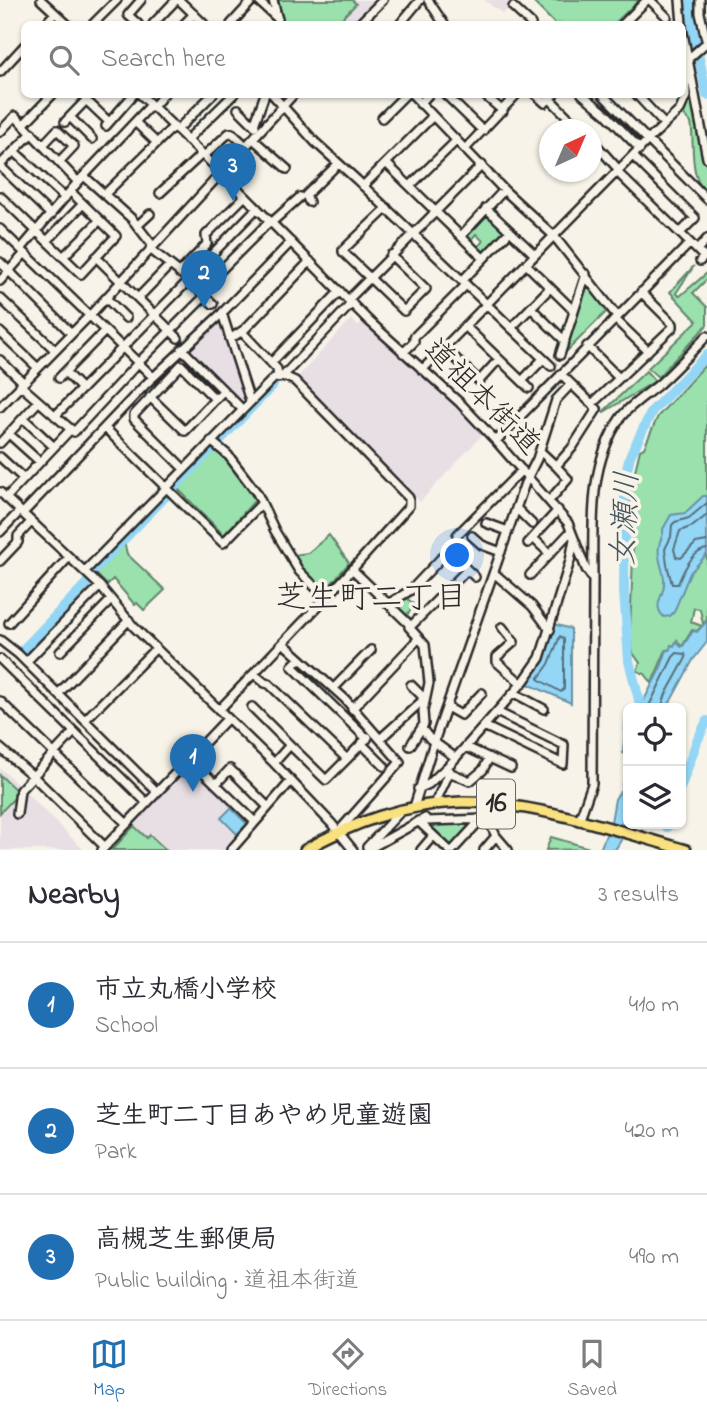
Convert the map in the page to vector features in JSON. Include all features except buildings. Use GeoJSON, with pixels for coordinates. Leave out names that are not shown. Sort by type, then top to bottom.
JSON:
{"type":"FeatureCollection","features":[{"type":"Feature","properties":{"kind":"main road","name":"16"},"geometry":{"type":"LineString","coordinates":[[304,850],[338,832],[402,810],[461,802],[509,805],[686,850]]}},
{"type":"Feature","properties":{"kind":"street"},"geometry":{"type":"LineString","coordinates":[[41,0],[64,21]]}},
{"type":"Feature","properties":{"kind":"street"},"geometry":{"type":"LineString","coordinates":[[96,21],[117,0]]}},
{"type":"Feature","properties":{"kind":"street"},"geometry":{"type":"LineString","coordinates":[[135,21],[128,15],[141,0]]}},
{"type":"Feature","properties":{"kind":"street"},"geometry":{"type":"LineString","coordinates":[[156,21],[178,0],[201,21]]}},
{"type":"Feature","properties":{"kind":"street"},"geometry":{"type":"LineString","coordinates":[[187,7],[194,0]]}},
{"type":"Feature","properties":{"kind":"street"},"geometry":{"type":"LineString","coordinates":[[234,21],[255,0],[277,21]]}},
{"type":"Feature","properties":{"kind":"street"},"geometry":{"type":"LineString","coordinates":[[273,0],[278,21]]}},
{"type":"Feature","properties":{"kind":"street"},"geometry":{"type":"LineString","coordinates":[[362,21],[383,0]]}},
{"type":"Feature","properties":{"kind":"street"},"geometry":{"type":"LineString","coordinates":[[405,21],[420,0]]}},
{"type":"Feature","properties":{"kind":"street"},"geometry":{"type":"LineString","coordinates":[[428,0],[441,21]]}},
{"type":"Feature","properties":{"kind":"street"},"geometry":{"type":"LineString","coordinates":[[626,21],[648,0],[667,17]]}},
{"type":"Feature","properties":{"kind":"street"},"geometry":{"type":"LineString","coordinates":[[680,0],[682,21]]}},
{"type":"Feature","properties":{"kind":"street"},"geometry":{"type":"LineString","coordinates":[[686,65],[690,57],[706,44],[700,0]]}},
{"type":"Feature","properties":{"kind":"street"},"geometry":{"type":"LineString","coordinates":[[513,7],[524,21]]}},
{"type":"Feature","properties":{"kind":"street"},"geometry":{"type":"LineString","coordinates":[[48,21],[55,13]]}},
{"type":"Feature","properties":{"kind":"street"},"geometry":{"type":"LineString","coordinates":[[187,21],[194,14]]}},
{"type":"Feature","properties":{"kind":"street"},"geometry":{"type":"LineString","coordinates":[[686,42],[707,158]]}},
{"type":"Feature","properties":{"kind":"street"},"geometry":{"type":"LineString","coordinates":[[0,72],[21,49]]}},
{"type":"Feature","properties":{"kind":"street"},"geometry":{"type":"LineString","coordinates":[[23,124],[48,98]]}},
{"type":"Feature","properties":{"kind":"street"},"geometry":{"type":"LineString","coordinates":[[88,98],[67,120],[92,139]]}},
{"type":"Feature","properties":{"kind":"street"},"geometry":{"type":"LineString","coordinates":[[90,98],[108,124],[131,98]]}},
{"type":"Feature","properties":{"kind":"street","name":"道祖本街道"},"geometry":{"type":"LineString","coordinates":[[143,98],[403,353],[460,404],[558,510],[573,534],[586,569],[593,579],[592,784],[584,822]]}},
{"type":"Feature","properties":{"kind":"street"},"geometry":{"type":"LineString","coordinates":[[0,281],[37,231],[81,179],[160,98]]}},
{"type":"Feature","properties":{"kind":"street"},"geometry":{"type":"LineString","coordinates":[[105,194],[157,143],[209,98]]}},
{"type":"Feature","properties":{"kind":"street"},"geometry":{"type":"LineString","coordinates":[[187,140],[229,98]]}},
{"type":"Feature","properties":{"kind":"street"},"geometry":{"type":"LineString","coordinates":[[0,407],[106,298],[253,139],[264,98]]}},
{"type":"Feature","properties":{"kind":"street"},"geometry":{"type":"LineString","coordinates":[[276,98],[338,164],[551,366]]}},
{"type":"Feature","properties":{"kind":"street"},"geometry":{"type":"LineString","coordinates":[[257,128],[290,98]]}},
{"type":"Feature","properties":{"kind":"street"},"geometry":{"type":"LineString","coordinates":[[382,118],[402,98]]}},
{"type":"Feature","properties":{"kind":"street"},"geometry":{"type":"LineString","coordinates":[[415,98],[554,236],[586,274],[616,317],[648,351]]}},
{"type":"Feature","properties":{"kind":"street"},"geometry":{"type":"LineString","coordinates":[[420,104],[425,98]]}},
{"type":"Feature","properties":{"kind":"street"},"geometry":{"type":"LineString","coordinates":[[449,98],[483,131]]}},
{"type":"Feature","properties":{"kind":"street"},"geometry":{"type":"LineString","coordinates":[[488,98],[503,111]]}},
{"type":"Feature","properties":{"kind":"street"},"geometry":{"type":"LineString","coordinates":[[465,149],[514,98]]}},
{"type":"Feature","properties":{"kind":"street"},"geometry":{"type":"LineString","coordinates":[[553,98],[571,119]]}},
{"type":"Feature","properties":{"kind":"street"},"geometry":{"type":"LineString","coordinates":[[588,98],[640,149]]}},
{"type":"Feature","properties":{"kind":"street"},"geometry":{"type":"LineString","coordinates":[[607,98],[707,199]]}},
{"type":"Feature","properties":{"kind":"street"},"geometry":{"type":"LineString","coordinates":[[640,98],[664,124]]}},
{"type":"Feature","properties":{"kind":"street"},"geometry":{"type":"LineString","coordinates":[[422,370],[664,124],[677,114],[685,98]]}},
{"type":"Feature","properties":{"kind":"street"},"geometry":{"type":"LineString","coordinates":[[238,109],[257,128]]}},
{"type":"Feature","properties":{"kind":"street"},"geometry":{"type":"LineString","coordinates":[[0,132],[15,116],[59,162],[105,194],[137,226],[151,248],[213,304]]}},
{"type":"Feature","properties":{"kind":"street"},"geometry":{"type":"LineString","coordinates":[[363,186],[432,117]]}},
{"type":"Feature","properties":{"kind":"street"},"geometry":{"type":"LineString","coordinates":[[0,118],[7,124]]}},
{"type":"Feature","properties":{"kind":"street"},"geometry":{"type":"LineString","coordinates":[[135,122],[157,143]]}},
{"type":"Feature","properties":{"kind":"street"},"geometry":{"type":"LineString","coordinates":[[43,145],[57,130],[74,146],[59,162]]}},
{"type":"Feature","properties":{"kind":"street"},"geometry":{"type":"LineString","coordinates":[[32,133],[0,166],[51,215]]}},
{"type":"Feature","properties":{"kind":"street"},"geometry":{"type":"LineString","coordinates":[[170,196],[162,191],[188,172],[229,133],[246,146]]}},
{"type":"Feature","properties":{"kind":"street"},"geometry":{"type":"LineString","coordinates":[[253,139],[283,168]]}},
{"type":"Feature","properties":{"kind":"street"},"geometry":{"type":"LineString","coordinates":[[410,186],[456,141]]}},
{"type":"Feature","properties":{"kind":"street"},"geometry":{"type":"LineString","coordinates":[[0,196],[81,274],[116,236],[83,204],[14,151]]}},
{"type":"Feature","properties":{"kind":"street"},"geometry":{"type":"LineString","coordinates":[[602,152],[704,257],[700,261]]}},
{"type":"Feature","properties":{"kind":"street"},"geometry":{"type":"LineString","coordinates":[[633,156],[695,218],[680,233]]}},
{"type":"Feature","properties":{"kind":"street"},"geometry":{"type":"LineString","coordinates":[[386,163],[483,258]]}},
{"type":"Feature","properties":{"kind":"street"},"geometry":{"type":"LineString","coordinates":[[309,202],[306,195],[338,164]]}},
{"type":"Feature","properties":{"kind":"street"},"geometry":{"type":"LineString","coordinates":[[85,571],[170,490],[184,469],[270,381],[280,377],[391,255],[481,165]]}},
{"type":"Feature","properties":{"kind":"street"},"geometry":{"type":"LineString","coordinates":[[461,236],[505,190]]}},
{"type":"Feature","properties":{"kind":"street"},"geometry":{"type":"LineString","coordinates":[[179,273],[207,244],[206,236],[245,196]]}},
{"type":"Feature","properties":{"kind":"street"},"geometry":{"type":"LineString","coordinates":[[0,360],[38,402],[74,432],[138,363],[172,331],[236,255],[299,197]]}},
{"type":"Feature","properties":{"kind":"street"},"geometry":{"type":"LineString","coordinates":[[47,240],[83,204]]}},
{"type":"Feature","properties":{"kind":"street"},"geometry":{"type":"LineString","coordinates":[[55,416],[257,208]]}},
{"type":"Feature","properties":{"kind":"street"},"geometry":{"type":"LineString","coordinates":[[387,208],[343,253],[404,311],[426,289],[391,255]]}},
{"type":"Feature","properties":{"kind":"street"},"geometry":{"type":"LineString","coordinates":[[486,208],[535,255]]}},
{"type":"Feature","properties":{"kind":"street"},"geometry":{"type":"LineString","coordinates":[[137,226],[150,214]]}},
{"type":"Feature","properties":{"kind":"street"},"geometry":{"type":"LineString","coordinates":[[63,257],[100,220]]}},
{"type":"Feature","properties":{"kind":"street"},"geometry":{"type":"LineString","coordinates":[[0,230],[153,377]]}},
{"type":"Feature","properties":{"kind":"street"},"geometry":{"type":"LineString","coordinates":[[403,353],[483,258],[510,231]]}},
{"type":"Feature","properties":{"kind":"street"},"geometry":{"type":"LineString","coordinates":[[697,250],[707,239]]}},
{"type":"Feature","properties":{"kind":"street"},"geometry":{"type":"LineString","coordinates":[[0,532],[291,242]]}},
{"type":"Feature","properties":{"kind":"street"},"geometry":{"type":"LineString","coordinates":[[223,243],[236,255]]}},
{"type":"Feature","properties":{"kind":"street"},"geometry":{"type":"LineString","coordinates":[[496,441],[690,243]]}},
{"type":"Feature","properties":{"kind":"street"},"geometry":{"type":"LineString","coordinates":[[96,257],[178,338]]}},
{"type":"Feature","properties":{"kind":"street"},"geometry":{"type":"LineString","coordinates":[[230,338],[246,331],[310,261]]}},
{"type":"Feature","properties":{"kind":"street"},"geometry":{"type":"LineString","coordinates":[[0,262],[71,333]]}},
{"type":"Feature","properties":{"kind":"street"},"geometry":{"type":"LineString","coordinates":[[526,264],[574,311]]}},
{"type":"Feature","properties":{"kind":"street"},"geometry":{"type":"LineString","coordinates":[[138,298],[169,266]]}},
{"type":"Feature","properties":{"kind":"street"},"geometry":{"type":"LineString","coordinates":[[561,355],[586,274]]}},
{"type":"Feature","properties":{"kind":"street"},"geometry":{"type":"LineString","coordinates":[[511,328],[550,288]]}},
{"type":"Feature","properties":{"kind":"street"},"geometry":{"type":"LineString","coordinates":[[271,363],[298,330],[340,291]]}},
{"type":"Feature","properties":{"kind":"street"},"geometry":{"type":"LineString","coordinates":[[280,292],[287,299]]}},
{"type":"Feature","properties":{"kind":"street"},"geometry":{"type":"LineString","coordinates":[[592,404],[673,327],[641,292]]}},
{"type":"Feature","properties":{"kind":"street"},"geometry":{"type":"LineString","coordinates":[[0,298],[55,350]]}},
{"type":"Feature","properties":{"kind":"street"},"geometry":{"type":"LineString","coordinates":[[106,298],[126,318]]}},
{"type":"Feature","properties":{"kind":"street"},"geometry":{"type":"LineString","coordinates":[[531,308],[565,341]]}},
{"type":"Feature","properties":{"kind":"street"},"geometry":{"type":"LineString","coordinates":[[222,313],[250,401]]}},
{"type":"Feature","properties":{"kind":"street"},"geometry":{"type":"LineString","coordinates":[[238,322],[277,369],[280,377]]}},
{"type":"Feature","properties":{"kind":"street"},"geometry":{"type":"LineString","coordinates":[[465,326],[529,388]]}},
{"type":"Feature","properties":{"kind":"street"},"geometry":{"type":"LineString","coordinates":[[59,378],[105,331]]}},
{"type":"Feature","properties":{"kind":"street"},"geometry":{"type":"LineString","coordinates":[[0,332],[38,368]]}},
{"type":"Feature","properties":{"kind":"street"},"geometry":{"type":"LineString","coordinates":[[593,579],[594,493],[598,467],[608,440],[626,412],[660,384],[707,336]]}},
{"type":"Feature","properties":{"kind":"street"},"geometry":{"type":"LineString","coordinates":[[587,346],[619,378]]}},
{"type":"Feature","properties":{"kind":"street"},"geometry":{"type":"LineString","coordinates":[[444,347],[479,381],[499,359]]}},
{"type":"Feature","properties":{"kind":"street"},"geometry":{"type":"LineString","coordinates":[[182,349],[242,409]]}},
{"type":"Feature","properties":{"kind":"street"},"geometry":{"type":"LineString","coordinates":[[522,381],[543,359]]}},
{"type":"Feature","properties":{"kind":"street"},"geometry":{"type":"LineString","coordinates":[[184,469],[134,419],[139,408],[181,365],[215,399]]}},
{"type":"Feature","properties":{"kind":"street"},"geometry":{"type":"LineString","coordinates":[[65,372],[82,389]]}},
{"type":"Feature","properties":{"kind":"street"},"geometry":{"type":"LineString","coordinates":[[556,466],[572,448],[597,409],[561,374]]}},
{"type":"Feature","properties":{"kind":"street"},"geometry":{"type":"LineString","coordinates":[[219,710],[408,508],[409,499],[357,442],[295,381],[280,377]]}},
{"type":"Feature","properties":{"kind":"street"},"geometry":{"type":"LineString","coordinates":[[414,807],[434,742],[556,400],[571,384]]}},
{"type":"Feature","properties":{"kind":"street"},"geometry":{"type":"LineString","coordinates":[[150,397],[185,430],[223,391]]}},
{"type":"Feature","properties":{"kind":"street"},"geometry":{"type":"LineString","coordinates":[[0,443],[38,402]]}},
{"type":"Feature","properties":{"kind":"street"},"geometry":{"type":"LineString","coordinates":[[23,418],[54,447]]}},
{"type":"Feature","properties":{"kind":"street"},"geometry":{"type":"LineString","coordinates":[[105,428],[223,543],[261,504]]}},
{"type":"Feature","properties":{"kind":"street"},"geometry":{"type":"LineString","coordinates":[[71,429],[24,479],[3,495],[100,586],[155,649],[274,763],[353,850]]}},
{"type":"Feature","properties":{"kind":"street"},"geometry":{"type":"LineString","coordinates":[[9,434],[40,462]]}},
{"type":"Feature","properties":{"kind":"street"},"geometry":{"type":"LineString","coordinates":[[211,441],[228,455],[257,493],[299,571],[326,598]]}},
{"type":"Feature","properties":{"kind":"street"},"geometry":{"type":"LineString","coordinates":[[540,451],[568,479],[549,500]]}},
{"type":"Feature","properties":{"kind":"street"},"geometry":{"type":"LineString","coordinates":[[0,457],[24,479]]}},
{"type":"Feature","properties":{"kind":"street"},"geometry":{"type":"LineString","coordinates":[[457,535],[522,470]]}},
{"type":"Feature","properties":{"kind":"street"},"geometry":{"type":"LineString","coordinates":[[516,508],[532,524]]}},
{"type":"Feature","properties":{"kind":"street"},"geometry":{"type":"LineString","coordinates":[[550,554],[530,540],[558,510]]}},
{"type":"Feature","properties":{"kind":"street"},"geometry":{"type":"LineString","coordinates":[[1,557],[18,542],[18,536],[31,522]]}},
{"type":"Feature","properties":{"kind":"street"},"geometry":{"type":"LineString","coordinates":[[486,523],[508,531]]}},
{"type":"Feature","properties":{"kind":"street"},"geometry":{"type":"LineString","coordinates":[[530,575],[573,534]]}},
{"type":"Feature","properties":{"kind":"street"},"geometry":{"type":"LineString","coordinates":[[418,789],[429,784],[454,760],[522,684],[540,658],[570,561],[573,534]]}},
{"type":"Feature","properties":{"kind":"street"},"geometry":{"type":"LineString","coordinates":[[472,536],[482,545],[501,552]]}},
{"type":"Feature","properties":{"kind":"street"},"geometry":{"type":"LineString","coordinates":[[388,604],[411,590],[445,554],[450,553],[475,577]]}},
{"type":"Feature","properties":{"kind":"street"},"geometry":{"type":"LineString","coordinates":[[9,623],[69,557]]}},
{"type":"Feature","properties":{"kind":"street"},"geometry":{"type":"LineString","coordinates":[[352,569],[411,626],[409,627],[425,645],[429,683],[422,729],[410,747]]}},
{"type":"Feature","properties":{"kind":"street"},"geometry":{"type":"LineString","coordinates":[[411,626],[467,570]]}},
{"type":"Feature","properties":{"kind":"street"},"geometry":{"type":"LineString","coordinates":[[494,573],[532,606],[550,630]]}},
{"type":"Feature","properties":{"kind":"street"},"geometry":{"type":"LineString","coordinates":[[26,662],[100,586]]}},
{"type":"Feature","properties":{"kind":"street"},"geometry":{"type":"LineString","coordinates":[[60,652],[111,600]]}},
{"type":"Feature","properties":{"kind":"street"},"geometry":{"type":"LineString","coordinates":[[58,694],[129,620]]}},
{"type":"Feature","properties":{"kind":"street"},"geometry":{"type":"LineString","coordinates":[[508,630],[514,642],[497,657],[497,662],[522,684]]}},
{"type":"Feature","properties":{"kind":"street"},"geometry":{"type":"LineString","coordinates":[[352,709],[419,638]]}},
{"type":"Feature","properties":{"kind":"street"},"geometry":{"type":"LineString","coordinates":[[0,640],[26,662],[157,792]]}},
{"type":"Feature","properties":{"kind":"street"},"geometry":{"type":"LineString","coordinates":[[283,643],[334,688],[400,762],[338,832]]}},
{"type":"Feature","properties":{"kind":"street"},"geometry":{"type":"LineString","coordinates":[[85,720],[155,649]]}},
{"type":"Feature","properties":{"kind":"street"},"geometry":{"type":"LineString","coordinates":[[334,688],[371,650]]}},
{"type":"Feature","properties":{"kind":"street"},"geometry":{"type":"LineString","coordinates":[[0,659],[147,803]]}},
{"type":"Feature","properties":{"kind":"street"},"geometry":{"type":"LineString","coordinates":[[299,659],[292,666],[364,741],[384,766]]}},
{"type":"Feature","properties":{"kind":"street"},"geometry":{"type":"LineString","coordinates":[[254,674],[269,684],[347,759]]}},
{"type":"Feature","properties":{"kind":"street"},"geometry":{"type":"LineString","coordinates":[[380,739],[422,701],[422,695],[416,687]]}},
{"type":"Feature","properties":{"kind":"street"},"geometry":{"type":"LineString","coordinates":[[447,706],[461,715],[478,704],[482,693]]}},
{"type":"Feature","properties":{"kind":"street"},"geometry":{"type":"LineString","coordinates":[[514,693],[544,709]]}},
{"type":"Feature","properties":{"kind":"street"},"geometry":{"type":"LineString","coordinates":[[0,701],[127,824]]}},
{"type":"Feature","properties":{"kind":"street"},"geometry":{"type":"LineString","coordinates":[[252,708],[326,780],[374,732]]}},
{"type":"Feature","properties":{"kind":"street"},"geometry":{"type":"LineString","coordinates":[[484,726],[563,764],[564,745],[496,712]]}},
{"type":"Feature","properties":{"kind":"street"},"geometry":{"type":"LineString","coordinates":[[0,748],[33,776],[103,848],[227,719]]}},
{"type":"Feature","properties":{"kind":"street"},"geometry":{"type":"LineString","coordinates":[[422,729],[454,760]]}},
{"type":"Feature","properties":{"kind":"street"},"geometry":{"type":"LineString","coordinates":[[17,814],[20,790],[74,732]]}},
{"type":"Feature","properties":{"kind":"street"},"geometry":{"type":"LineString","coordinates":[[274,763],[290,745]]}},
{"type":"Feature","properties":{"kind":"street"},"geometry":{"type":"LineString","coordinates":[[466,747],[511,768]]}},
{"type":"Feature","properties":{"kind":"street"},"geometry":{"type":"LineString","coordinates":[[190,758],[255,822]]}},
{"type":"Feature","properties":{"kind":"street"},"geometry":{"type":"LineString","coordinates":[[449,772],[470,781],[483,770],[489,758]]}},
{"type":"Feature","properties":{"kind":"street"},"geometry":{"type":"LineString","coordinates":[[437,799],[454,760]]}},
{"type":"Feature","properties":{"kind":"street"},"geometry":{"type":"LineString","coordinates":[[216,784],[230,769],[268,807]]}},
{"type":"Feature","properties":{"kind":"street"},"geometry":{"type":"LineString","coordinates":[[231,850],[291,781]]}},
{"type":"Feature","properties":{"kind":"street"},"geometry":{"type":"LineString","coordinates":[[366,848],[402,810]]}},
{"type":"Feature","properties":{"kind":"street"},"geometry":{"type":"LineString","coordinates":[[366,848],[371,848],[424,817]]}},
{"type":"Feature","properties":{"kind":"street"},"geometry":{"type":"LineString","coordinates":[[424,817],[428,821],[488,819],[496,836],[508,850]]}},
{"type":"Feature","properties":{"kind":"street"},"geometry":{"type":"LineString","coordinates":[[424,817],[433,836],[451,850],[478,819]]}},
{"type":"Feature","properties":{"kind":"street"},"geometry":{"type":"LineString","coordinates":[[421,850],[433,836]]}},
{"type":"Feature","properties":{"kind":"street"},"geometry":{"type":"LineString","coordinates":[[484,850],[496,836]]}},
{"type":"Feature","properties":{"kind":"shaded area"},"geometry":{"type":"Polygon","coordinates":[[[276,0],[377,0],[356,21],[281,21],[276,0]]]}},
{"type":"Feature","properties":{"kind":"shaded area"},"geometry":{"type":"Polygon","coordinates":[[[484,0],[514,0],[503,14],[484,0]]]}},
{"type":"Feature","properties":{"kind":"shaded area"},"geometry":{"type":"Polygon","coordinates":[[[351,319],[358,326],[363,321],[457,406],[483,434],[420,502],[298,377],[351,319]]]}},
{"type":"Feature","properties":{"kind":"shaded area"},"geometry":{"type":"Polygon","coordinates":[[[219,320],[243,398],[241,402],[186,349],[219,320]]]}},
{"type":"Feature","properties":{"kind":"shaded area"},"geometry":{"type":"Polygon","coordinates":[[[192,764],[252,821],[230,850],[108,850],[192,764]]]}},
{"type":"Feature","properties":{"kind":"shaded area"},"geometry":{"type":"Polygon","coordinates":[[[0,769],[6,773],[84,850],[0,850],[0,769]]]}},
{"type":"Feature","properties":{"kind":"green space"},"geometry":{"type":"Polygon","coordinates":[[[278,0],[352,0],[356,4],[339,21],[283,21],[278,0]]]}},
{"type":"Feature","properties":{"kind":"green space"},"geometry":{"type":"Polygon","coordinates":[[[531,0],[639,0],[617,21],[552,21],[531,0]]]}},
{"type":"Feature","properties":{"kind":"green space"},"geometry":{"type":"Polygon","coordinates":[[[689,80],[707,169],[707,194],[695,170],[691,123],[682,113],[689,98],[689,80]]]}},
{"type":"Feature","properties":{"kind":"green space"},"geometry":{"type":"Polygon","coordinates":[[[486,213],[506,232],[484,255],[476,249],[483,241],[476,234],[469,242],[464,237],[486,213]]]}},
{"type":"Feature","properties":{"kind":"green space"},"geometry":{"type":"Polygon","coordinates":[[[694,266],[676,293],[680,296],[707,273],[707,279],[693,293],[707,307],[707,325],[658,377],[648,368],[697,321],[670,292],[694,266]]]}},
{"type":"Feature","properties":{"kind":"green space"},"geometry":{"type":"Polygon","coordinates":[[[589,284],[607,311],[566,352],[586,285],[589,284]]]}},
{"type":"Feature","properties":{"kind":"green space"},"geometry":{"type":"Polygon","coordinates":[[[707,363],[707,620],[703,624],[700,609],[694,608],[691,622],[702,626],[697,631],[692,630],[683,645],[677,640],[674,646],[671,645],[670,649],[666,650],[652,683],[645,674],[637,671],[640,663],[633,653],[630,634],[633,555],[630,492],[640,450],[644,448],[658,416],[707,363]]]}},
{"type":"Feature","properties":{"kind":"green space"},"geometry":{"type":"Polygon","coordinates":[[[646,371],[655,381],[604,412],[604,411],[646,371]]]}},
{"type":"Feature","properties":{"kind":"green space"},"geometry":{"type":"Polygon","coordinates":[[[213,449],[225,458],[255,500],[224,535],[176,487],[213,449]]]}},
{"type":"Feature","properties":{"kind":"green space"},"geometry":{"type":"Polygon","coordinates":[[[329,535],[349,563],[325,591],[301,569],[293,555],[308,553],[329,535]]]}},
{"type":"Feature","properties":{"kind":"green space"},"geometry":{"type":"Polygon","coordinates":[[[124,541],[127,554],[165,590],[144,610],[137,603],[135,605],[113,579],[107,585],[95,573],[124,541]]]}},
{"type":"Feature","properties":{"kind":"green space"},"geometry":{"type":"Polygon","coordinates":[[[405,597],[415,605],[406,616],[395,603],[405,597]]]}},
{"type":"Feature","properties":{"kind":"green space"},"geometry":{"type":"Polygon","coordinates":[[[0,775],[19,793],[0,813],[0,775]]]}},
{"type":"Feature","properties":{"kind":"green space"},"geometry":{"type":"Polygon","coordinates":[[[472,823],[450,848],[429,829],[430,824],[472,823]]]}},
{"type":"Feature","properties":{"kind":"green space"},"geometry":{"type":"Polygon","coordinates":[[[134,826],[147,838],[150,835],[166,850],[112,850],[134,826]]]}},
{"type":"Feature","properties":{"kind":"green space"},"geometry":{"type":"Polygon","coordinates":[[[551,837],[593,849],[546,850],[551,837]]]}},
{"type":"Feature","properties":{"kind":"water"},"geometry":{"type":"Polygon","coordinates":[[[703,496],[707,496],[707,554],[690,573],[674,612],[664,617],[658,605],[664,585],[658,551],[663,529],[671,515],[685,513],[703,496]]]}},
{"type":"Feature","properties":{"kind":"water"},"geometry":{"type":"Polygon","coordinates":[[[707,621],[707,642],[693,660],[670,703],[643,703],[667,650],[677,641],[683,646],[693,631],[697,632],[707,621]]]}},
{"type":"Feature","properties":{"kind":"water"},"geometry":{"type":"Polygon","coordinates":[[[554,624],[571,629],[571,703],[526,683],[543,661],[554,624]]]}},
{"type":"Feature","properties":{"kind":"water"},"geometry":{"type":"Polygon","coordinates":[[[622,783],[625,829],[615,850],[600,850],[611,822],[615,799],[622,789],[622,783]]]}},
{"type":"Feature","properties":{"kind":"water"},"geometry":{"type":"Polygon","coordinates":[[[231,808],[247,824],[237,834],[221,818],[231,808]]]}},
{"type":"Feature","properties":{"kind":"waterway","name":"女瀬川"},"geometry":{"type":"LineString","coordinates":[[691,0],[693,31],[707,95]]}},
{"type":"Feature","properties":{"kind":"waterway"},"geometry":{"type":"LineString","coordinates":[[205,291],[215,300]]}},
{"type":"Feature","properties":{"kind":"waterway","name":"女瀬川"},"geometry":{"type":"LineString","coordinates":[[640,703],[629,661],[624,591],[625,477],[630,456],[652,411],[707,355]]}},
{"type":"Feature","properties":{"kind":"waterway"},"geometry":{"type":"LineString","coordinates":[[220,440],[273,385]]}},
{"type":"Feature","properties":{"kind":"waterway"},"geometry":{"type":"LineString","coordinates":[[95,569],[212,448]]}},
{"type":"Feature","properties":{"kind":"waterway"},"geometry":{"type":"LineString","coordinates":[[21,652],[88,582]]}},
{"type":"Feature","properties":{"kind":"waterway"},"geometry":{"type":"LineString","coordinates":[[0,645],[16,656]]}},
{"type":"Feature","properties":{"kind":"waterway"},"geometry":{"type":"LineString","coordinates":[[686,772],[707,721]]}},
{"type":"Feature","properties":{"kind":"place","name":"高槻芝生郵便局"},"geometry":{"type":"Point","coordinates":[233,201]}},
{"type":"Feature","properties":{"kind":"place","name":"芝生町二丁目あやめ児童遊園"},"geometry":{"type":"Point","coordinates":[204,308]}},
{"type":"Feature","properties":{"kind":"place","name":"市立丸橋小学校"},"geometry":{"type":"Point","coordinates":[193,792]}},
{"type":"Feature","properties":{"kind":"district","name":"芝生町二丁目"},"geometry":{"type":"Point","coordinates":[371,599]}}]}
